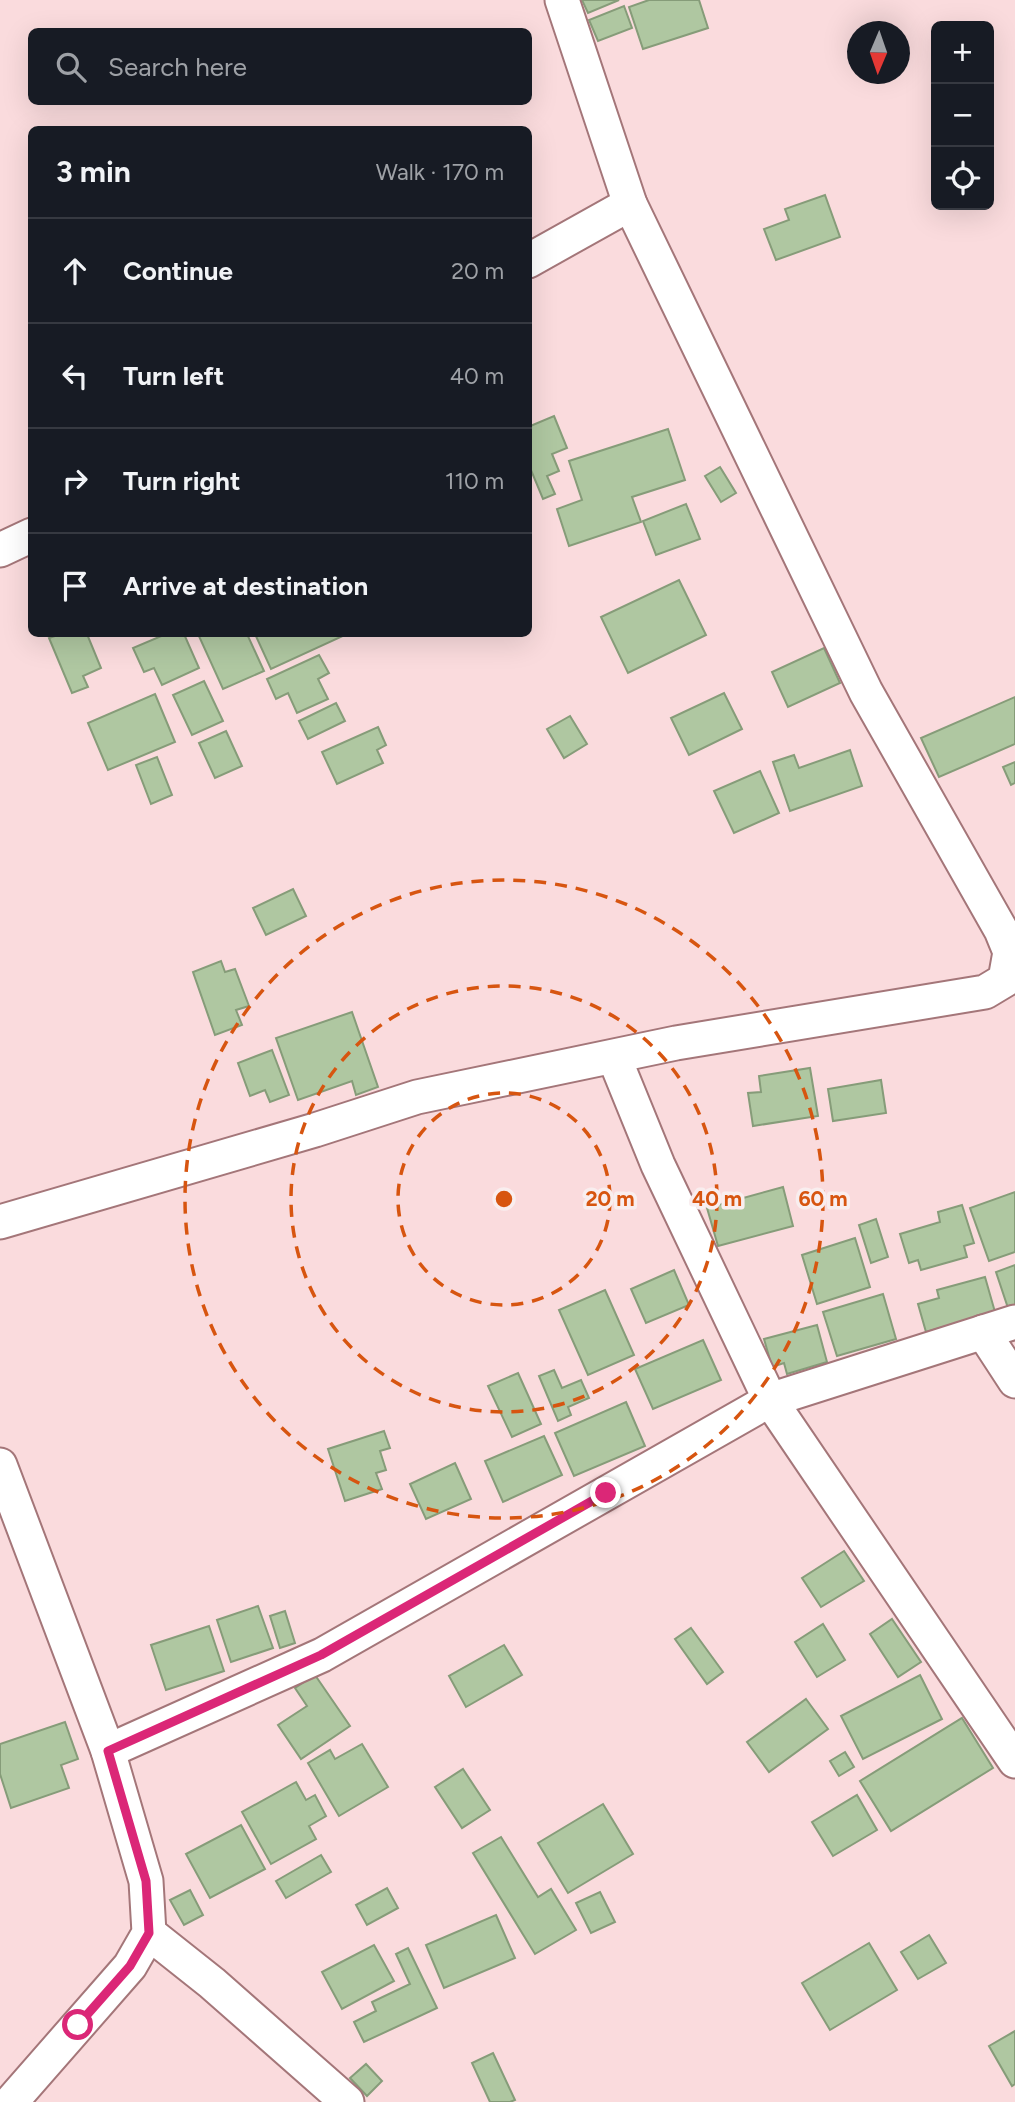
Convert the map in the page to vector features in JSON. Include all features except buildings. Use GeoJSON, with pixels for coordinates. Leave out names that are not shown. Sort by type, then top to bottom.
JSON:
{"type":"FeatureCollection","features":[{"type":"Feature","properties":{"kind":"street"},"geometry":{"type":"LineString","coordinates":[[0,1222],[315,1130],[417,1097],[676,1043],[985,992],[1005,979],[1010,952],[1001,930],[866,692],[630,204],[562,0]]}},
{"type":"Feature","properties":{"kind":"street"},"geometry":{"type":"LineString","coordinates":[[532,259],[630,204]]}},
{"type":"Feature","properties":{"kind":"street"},"geometry":{"type":"LineString","coordinates":[[0,550],[28,538]]}},
{"type":"Feature","properties":{"kind":"street"},"geometry":{"type":"LineString","coordinates":[[614,1057],[657,1165],[770,1400],[1015,1761]]}},
{"type":"Feature","properties":{"kind":"street"},"geometry":{"type":"LineString","coordinates":[[108,1751],[321,1655],[770,1400],[1015,1322]]}},
{"type":"Feature","properties":{"kind":"street"},"geometry":{"type":"LineString","coordinates":[[983,1332],[1015,1381]]}},
{"type":"Feature","properties":{"kind":"street"},"geometry":{"type":"LineString","coordinates":[[0,1465],[108,1751],[146,1881],[149,1933],[130,1966],[10,2102]]}},
{"type":"Feature","properties":{"kind":"street"},"geometry":{"type":"LineString","coordinates":[[149,1933],[212,1983],[347,2102]]}},
{"type":"Feature","properties":{"kind":"route"},"geometry":{"type":"LineString","coordinates":[[78,2025],[130,1966],[149,1933],[146,1881],[108,1751],[321,1655],[606,1493]]}}]}
